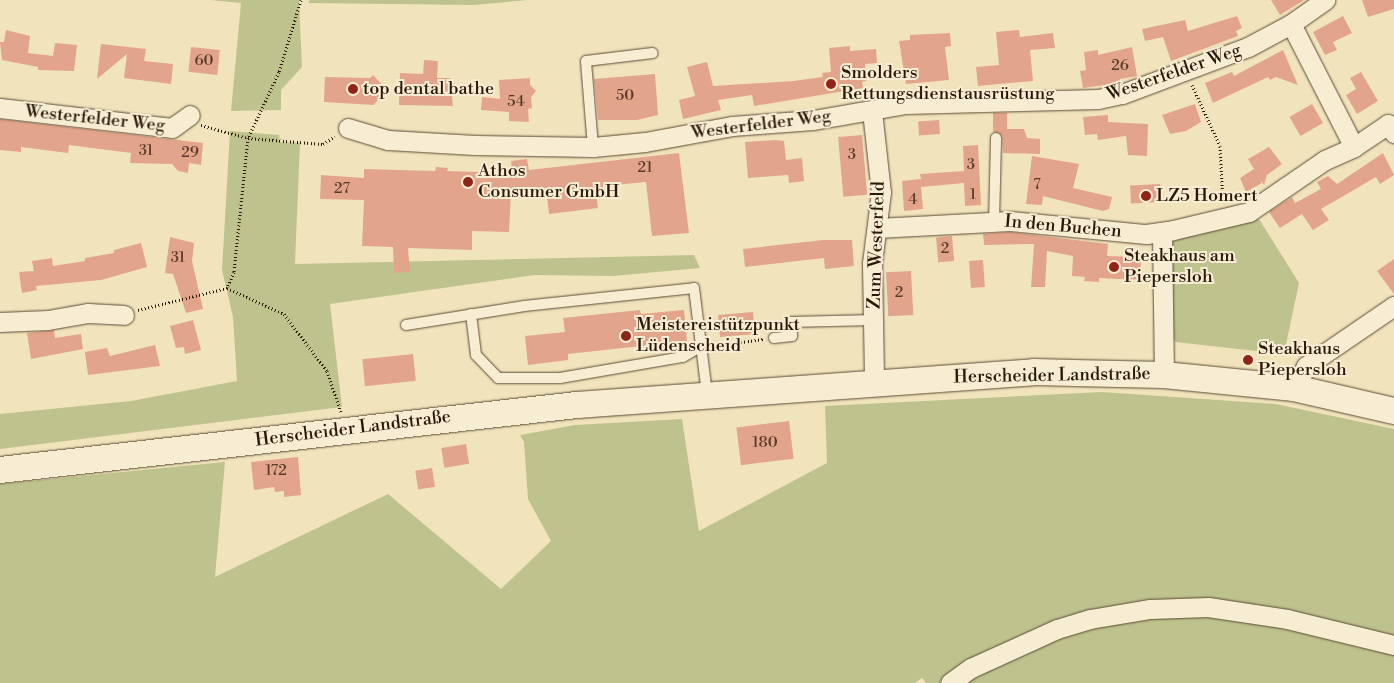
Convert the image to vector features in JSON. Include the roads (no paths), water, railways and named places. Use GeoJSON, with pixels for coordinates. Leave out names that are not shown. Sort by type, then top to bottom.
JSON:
{"type":"FeatureCollection","features":[{"type":"Feature","properties":{"kind":"main road","name":"Herscheider Landstraße"},"geometry":{"type":"LineString","coordinates":[[0,470],[558,407],[874,382],[1034,372],[1164,375],[1294,388],[1394,411]]}},
{"type":"Feature","properties":{"kind":"street","name":"Westerfelder Weg"},"geometry":{"type":"LineString","coordinates":[[348,128],[397,140],[475,146],[593,147],[644,142],[732,126],[872,111],[906,104],[1098,99],[1185,71],[1248,47],[1291,24],[1325,0]]}},
{"type":"Feature","properties":{"kind":"street"},"geometry":{"type":"LineString","coordinates":[[1291,24],[1354,147]]}},
{"type":"Feature","properties":{"kind":"street","name":"Westerfelder Weg"},"geometry":{"type":"LineString","coordinates":[[0,108],[172,128],[190,115]]}},
{"type":"Feature","properties":{"kind":"street","name":"Zum Westerfeld"},"geometry":{"type":"LineString","coordinates":[[872,111],[881,192],[872,263],[874,382]]}},
{"type":"Feature","properties":{"kind":"street","name":"In den Buchen"},"geometry":{"type":"LineString","coordinates":[[877,228],[1026,221],[1098,232],[1162,232],[1250,212],[1325,160],[1393,127]]}},
{"type":"Feature","properties":{"kind":"street"},"geometry":{"type":"LineString","coordinates":[[1162,232],[1164,375]]}},
{"type":"Feature","properties":{"kind":"street"},"geometry":{"type":"LineString","coordinates":[[1294,388],[1306,366],[1394,306]]}},
{"type":"Feature","properties":{"kind":"street"},"geometry":{"type":"LineString","coordinates":[[0,322],[88,313],[124,315]]}},
{"type":"Feature","properties":{"kind":"street"},"geometry":{"type":"LineString","coordinates":[[950,683],[971,668],[1057,629],[1090,619],[1150,609],[1208,607],[1279,617],[1394,645]]}},
{"type":"Feature","properties":{"kind":"lane"},"geometry":{"type":"LineString","coordinates":[[593,147],[586,61],[653,53]]}},
{"type":"Feature","properties":{"kind":"lane","name":"In den Buchen"},"geometry":{"type":"LineString","coordinates":[[994,222],[996,138]]}},
{"type":"Feature","properties":{"kind":"lane"},"geometry":{"type":"LineString","coordinates":[[406,325],[472,314],[694,288],[700,347],[708,395]]}},
{"type":"Feature","properties":{"kind":"lane"},"geometry":{"type":"LineString","coordinates":[[472,314],[476,355],[498,378],[560,378],[683,357],[700,347]]}},
{"type":"Feature","properties":{"kind":"lane","name":"Zum Westerfeld"},"geometry":{"type":"LineString","coordinates":[[774,338],[792,336],[791,322],[874,320]]}},
{"type":"Feature","properties":{"kind":"place","name":"Smolders Rettungsdienstausrüstung"},"geometry":{"type":"Point","coordinates":[831,84]}},
{"type":"Feature","properties":{"kind":"place","name":"top dental bathe"},"geometry":{"type":"Point","coordinates":[353,89]}},
{"type":"Feature","properties":{"kind":"place","name":"Athos Consumer GmbH"},"geometry":{"type":"Point","coordinates":[468,182]}},
{"type":"Feature","properties":{"kind":"place","name":"LZ5 Homert"},"geometry":{"type":"Point","coordinates":[1146,196]}},
{"type":"Feature","properties":{"kind":"place","name":"Steakhaus am Piepersloh"},"geometry":{"type":"Point","coordinates":[1114,267]}},
{"type":"Feature","properties":{"kind":"place","name":"Meistereistützpunkt Lüdenscheid"},"geometry":{"type":"Point","coordinates":[626,336]}},
{"type":"Feature","properties":{"kind":"place","name":"Steakhaus Piepersloh"},"geometry":{"type":"Point","coordinates":[1248,360]}}]}
